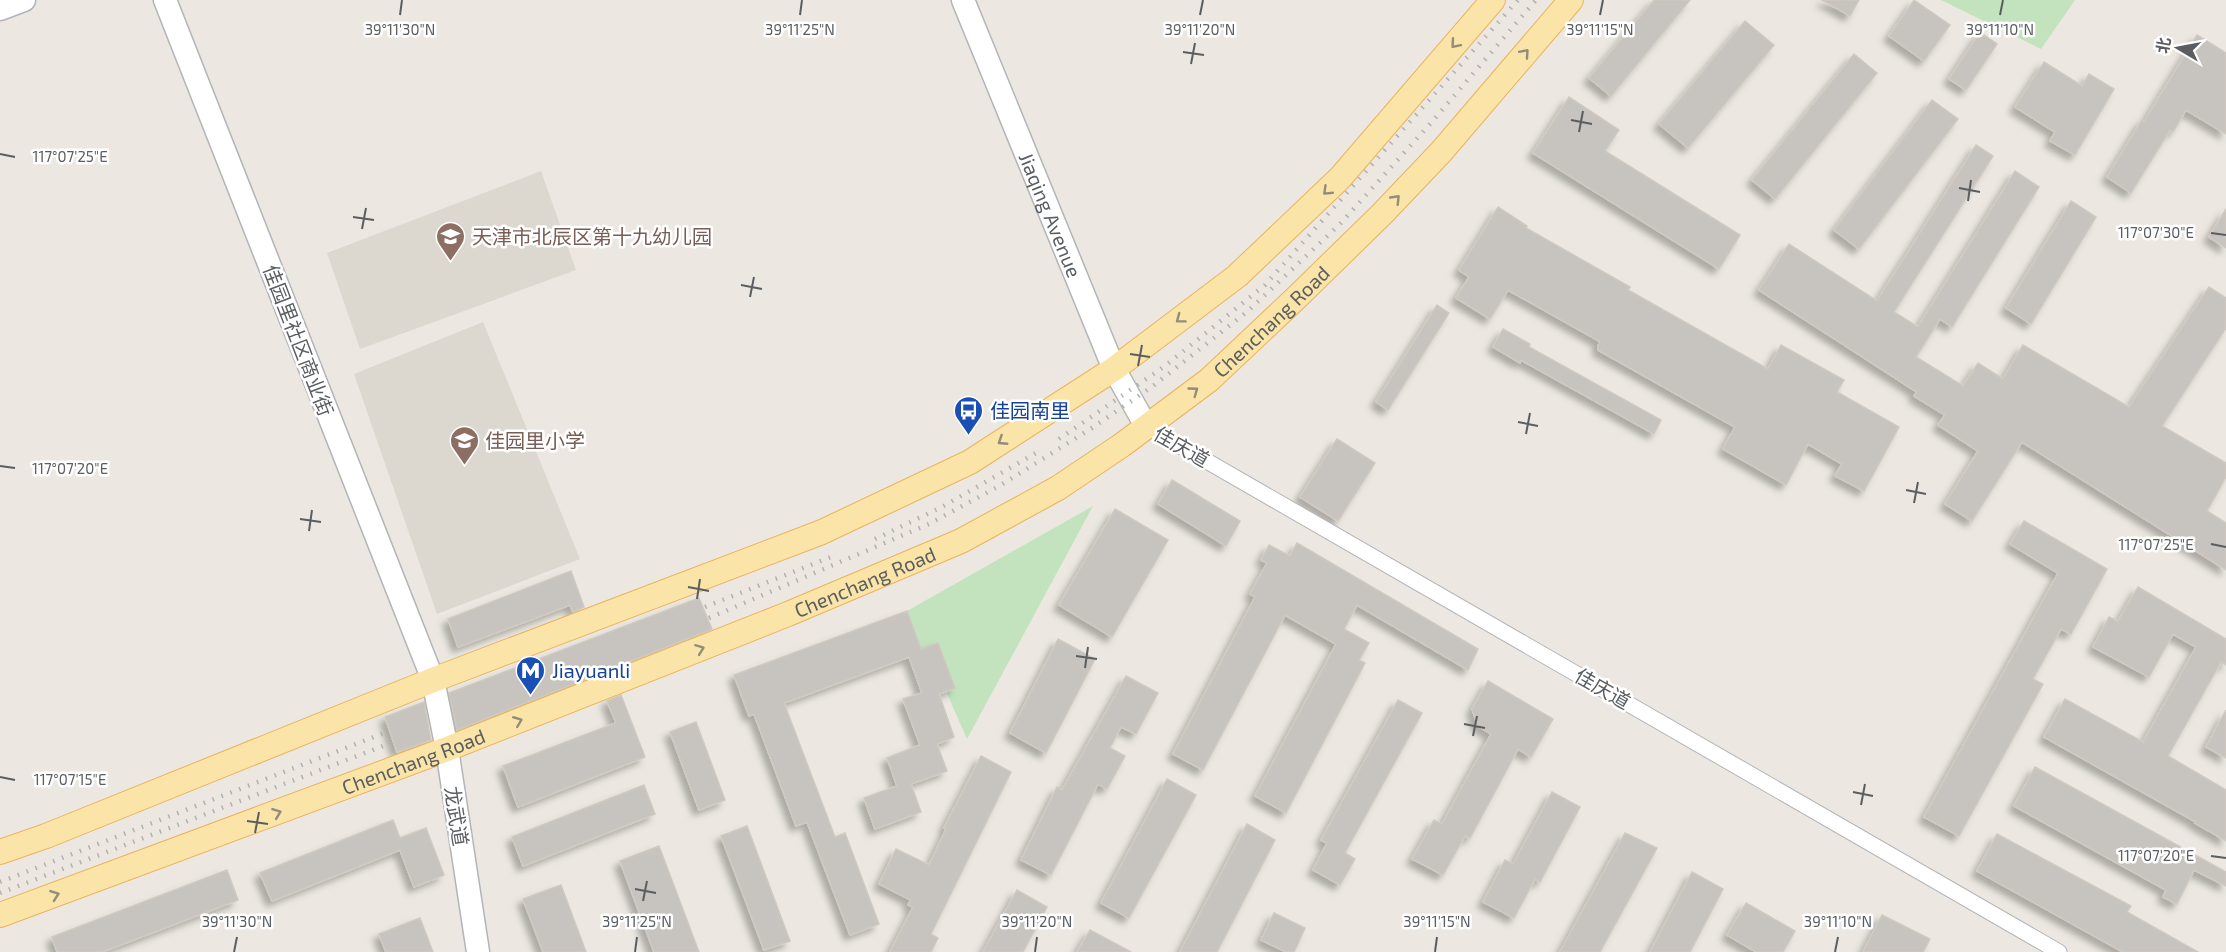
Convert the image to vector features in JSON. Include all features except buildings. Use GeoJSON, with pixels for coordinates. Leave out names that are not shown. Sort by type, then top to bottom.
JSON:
{"type":"FeatureCollection","features":[{"type":"Feature","properties":{"kind":"main road"},"geometry":{"type":"LineString","coordinates":[[0,852],[46,836],[433,680],[822,532],[970,462],[1114,369],[1237,276],[1340,178],[1493,0]]}},
{"type":"Feature","properties":{"kind":"main road","name":"Chenchang Road"},"geometry":{"type":"LineString","coordinates":[[0,915],[447,749],[788,614],[961,541],[1058,488],[1122,445],[1209,380],[1382,214],[1441,152],[1571,0]]}},
{"type":"Feature","properties":{"kind":"street"},"geometry":{"type":"LineString","coordinates":[[0,9],[24,0]]}},
{"type":"Feature","properties":{"kind":"street","name":"佳园里社区商业街"},"geometry":{"type":"LineString","coordinates":[[165,0],[433,680]]}},
{"type":"Feature","properties":{"kind":"street","name":"Jiaqing Avenue"},"geometry":{"type":"LineString","coordinates":[[963,0],[1114,369],[1146,426]]}},
{"type":"Feature","properties":{"kind":"street","name":"佳庆道"},"geometry":{"type":"LineString","coordinates":[[1146,426],[2059,952]]}},
{"type":"Feature","properties":{"kind":"street","name":"龙武道"},"geometry":{"type":"LineString","coordinates":[[433,680],[447,749],[478,952]]}},
{"type":"Feature","properties":{"kind":"shaded area","name":"天津市北辰区第十九幼儿园"},"geometry":{"type":"Polygon","coordinates":[[[541,171],[576,270],[360,349],[327,253],[541,171]]]}},
{"type":"Feature","properties":{"kind":"shaded area","name":"佳园里小学"},"geometry":{"type":"Polygon","coordinates":[[[483,322],[580,559],[437,614],[354,374],[483,322]]]}},
{"type":"Feature","properties":{"kind":"green space"},"geometry":{"type":"Polygon","coordinates":[[[1941,0],[2075,0],[2041,49],[1941,0]]]}},
{"type":"Feature","properties":{"kind":"green space"},"geometry":{"type":"Polygon","coordinates":[[[1093,506],[967,739],[946,691],[955,688],[938,644],[921,649],[907,611],[1093,506]]]}},
{"type":"Feature","properties":{"kind":"railway"},"geometry":{"type":"LineString","coordinates":[[1059,439],[1165,366],[1265,285],[1518,0]]}},
{"type":"Feature","properties":{"kind":"railway"},"geometry":{"type":"LineString","coordinates":[[709,618],[929,524],[1001,485],[1092,428],[1153,386],[1248,311],[1340,224],[1430,124],[1536,0]]}},
{"type":"Feature","properties":{"kind":"railway"},"geometry":{"type":"LineString","coordinates":[[875,539],[942,507],[1036,453]]}},
{"type":"Feature","properties":{"kind":"railway"},"geometry":{"type":"LineString","coordinates":[[705,607],[836,555]]}},
{"type":"Feature","properties":{"kind":"railway"},"geometry":{"type":"LineString","coordinates":[[0,882],[387,732]]}},
{"type":"Feature","properties":{"kind":"railway"},"geometry":{"type":"LineString","coordinates":[[0,893],[391,743]]}},
{"type":"Feature","properties":{"kind":"place","name":"天津市北辰区第十九幼儿园"},"geometry":{"type":"Point","coordinates":[451,262]}},
{"type":"Feature","properties":{"kind":"place","name":"佳园南里"},"geometry":{"type":"Point","coordinates":[969,436]}},
{"type":"Feature","properties":{"kind":"place","name":"佳园里小学"},"geometry":{"type":"Point","coordinates":[464,466]}},
{"type":"Feature","properties":{"kind":"place","name":"Jiayuanli"},"geometry":{"type":"Point","coordinates":[531,696]}}]}
